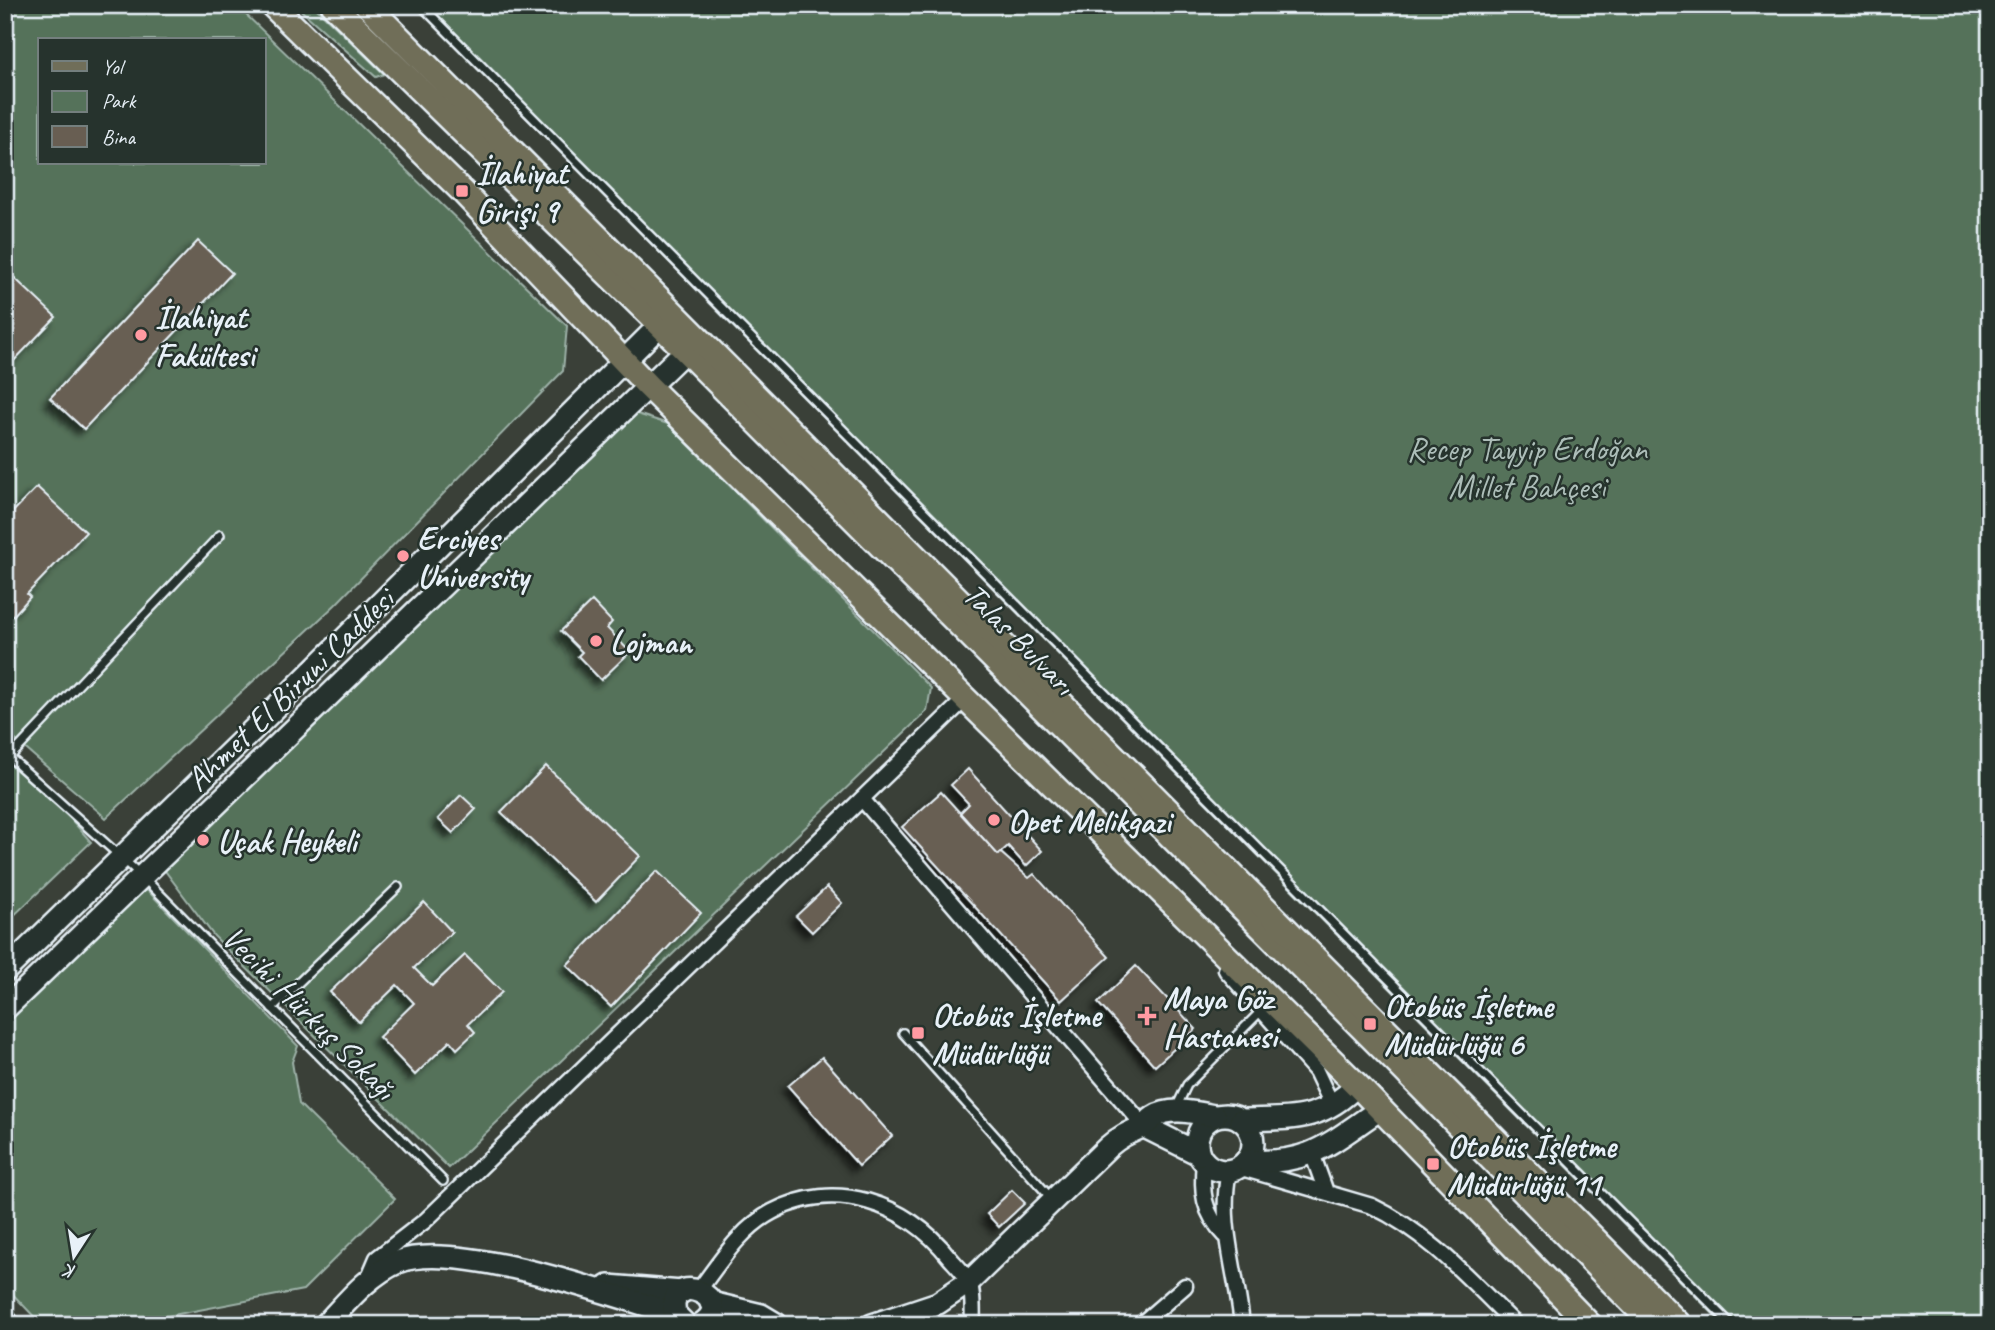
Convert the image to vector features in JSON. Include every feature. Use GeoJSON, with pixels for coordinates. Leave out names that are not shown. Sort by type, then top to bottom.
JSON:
{"type":"FeatureCollection","features":[{"type":"Feature","properties":{"kind":"main road"},"geometry":{"type":"LineString","coordinates":[[272,5],[462,191],[623,361],[1357,1085],[1590,1325]]}},
{"type":"Feature","properties":{"kind":"main road","name":"Talas Bulvarı"},"geometry":{"type":"LineString","coordinates":[[333,5],[660,325],[1401,1067],[1654,1325]]}},
{"type":"Feature","properties":{"kind":"main road"},"geometry":{"type":"LineString","coordinates":[[367,5],[1680,1325]]}},
{"type":"Feature","properties":{"kind":"street","name":"Ahmet El Biruni Caddesi"},"geometry":{"type":"LineString","coordinates":[[5,971],[660,325]]}},
{"type":"Feature","properties":{"kind":"street","name":"Ahmet El Biruni Caddesi"},"geometry":{"type":"LineString","coordinates":[[5,1009],[685,350]]}},
{"type":"Feature","properties":{"kind":"street"},"geometry":{"type":"LineString","coordinates":[[367,1282],[377,1258],[426,1220],[965,699]]}},
{"type":"Feature","properties":{"kind":"street"},"geometry":{"type":"LineString","coordinates":[[201,780],[198,788],[200,800],[219,800]]}},
{"type":"Feature","properties":{"kind":"street"},"geometry":{"type":"LineString","coordinates":[[862,799],[1145,1126],[1220,1170],[1281,1163],[1312,1153],[1379,1110]]}},
{"type":"Feature","properties":{"kind":"street"},"geometry":{"type":"LineString","coordinates":[[1164,897],[1316,1071],[1332,1107]]}},
{"type":"Feature","properties":{"kind":"street"},"geometry":{"type":"LineString","coordinates":[[872,1325],[912,1314],[938,1303],[969,1282],[1118,1138],[1145,1126],[1152,1118],[1175,1111],[1215,1116],[1224,1114],[1241,1120],[1303,1117],[1332,1107],[1357,1085]]}},
{"type":"Feature","properties":{"kind":"street"},"geometry":{"type":"LineString","coordinates":[[1215,1116],[1201,1127],[1197,1136],[1203,1199],[1212,1222],[1225,1235]]}},
{"type":"Feature","properties":{"kind":"street"},"geometry":{"type":"LineString","coordinates":[[1241,1120],[1252,1135],[1253,1144],[1238,1166],[1225,1196],[1228,1220],[1225,1235],[1236,1274],[1242,1325]]}},
{"type":"Feature","properties":{"kind":"street"},"geometry":{"type":"LineString","coordinates":[[1312,1153],[1326,1192]]}},
{"type":"Feature","properties":{"kind":"street"},"geometry":{"type":"LineString","coordinates":[[1238,1166],[1372,1206],[1411,1227],[1516,1325]]}},
{"type":"Feature","properties":{"kind":"street"},"geometry":{"type":"LineString","coordinates":[[694,1310],[754,1224],[786,1205],[825,1196],[875,1202],[909,1219],[942,1248],[969,1282],[973,1325]]}},
{"type":"Feature","properties":{"kind":"street"},"geometry":{"type":"LineString","coordinates":[[325,1325],[367,1282],[400,1261],[435,1255],[596,1287],[624,1285],[742,1325]]}},
{"type":"Feature","properties":{"kind":"street"},"geometry":{"type":"LineString","coordinates":[[1140,1325],[1185,1286]]}},
{"type":"Feature","properties":{"kind":"street"},"geometry":{"type":"LineString","coordinates":[[694,1310],[761,1315],[777,1324]]}},
{"type":"Feature","properties":{"kind":"lane"},"geometry":{"type":"LineString","coordinates":[[421,5],[1732,1325]]}},
{"type":"Feature","properties":{"kind":"lane"},"geometry":{"type":"LineString","coordinates":[[122,858],[8,755],[220,535]]}},
{"type":"Feature","properties":{"kind":"lane","name":"Vecihi Hürkuş Sokağı"},"geometry":{"type":"LineString","coordinates":[[122,858],[443,1181]]}},
{"type":"Feature","properties":{"kind":"lane"},"geometry":{"type":"LineString","coordinates":[[272,1007],[398,887]]}},
{"type":"Feature","properties":{"kind":"lane"},"geometry":{"type":"LineString","coordinates":[[1175,1111],[1187,1085],[1261,1011]]}},
{"type":"Feature","properties":{"kind":"lane"},"geometry":{"type":"LineString","coordinates":[[903,1033],[1054,1202]]}},
{"type":"Feature","properties":{"kind":"lane"},"geometry":{"type":"LineString","coordinates":[[5,1310],[18,1325]]}},
{"type":"Feature","properties":{"kind":"green space"},"geometry":{"type":"Polygon","coordinates":[[[5,5],[236,5],[567,326],[563,371],[335,605],[106,818],[5,731],[5,5]]]}},
{"type":"Feature","properties":{"kind":"green space"},"geometry":{"type":"Polygon","coordinates":[[[295,5],[313,5],[384,74],[376,77],[295,5]]]}},
{"type":"Feature","properties":{"kind":"green space","name":"Recep Tayyip Erdoğan Millet Bahçesi"},"geometry":{"type":"Polygon","coordinates":[[[414,5],[1990,5],[1990,1325],[1724,1325],[414,5]]]}},
{"type":"Feature","properties":{"kind":"green space"},"geometry":{"type":"Polygon","coordinates":[[[631,412],[668,424],[931,688],[927,711],[449,1168],[214,936],[160,864],[163,849],[362,649],[371,655],[589,428],[612,415],[631,412]]]}},
{"type":"Feature","properties":{"kind":"green space"},"geometry":{"type":"Polygon","coordinates":[[[5,755],[54,800],[91,842],[5,924],[5,755]]]}},
{"type":"Feature","properties":{"kind":"green space"},"geometry":{"type":"Polygon","coordinates":[[[123,888],[148,891],[298,1046],[292,1062],[299,1104],[395,1199],[303,1290],[121,1325],[42,1325],[5,1286],[5,1000],[123,888]]]}},
{"type":"Feature","properties":{"kind":"building","name":"İlahiyat Fakültesi"},"geometry":{"type":"Polygon","coordinates":[[[198,241],[232,273],[84,429],[50,398],[198,241]]]}},
{"type":"Feature","properties":{"kind":"building","name":"İlahiyat Fakültesi"},"geometry":{"type":"Polygon","coordinates":[[[5,269],[56,317],[5,370],[5,269]]]}},
{"type":"Feature","properties":{"kind":"building"},"geometry":{"type":"Polygon","coordinates":[[[37,487],[86,532],[27,594],[30,597],[13,616],[5,608],[5,520],[37,487]]]}},
{"type":"Feature","properties":{"kind":"building","name":"Lojman"},"geometry":{"type":"Polygon","coordinates":[[[592,601],[612,622],[607,628],[630,652],[601,680],[578,656],[582,652],[561,631],[592,601]]]}},
{"type":"Feature","properties":{"kind":"building"},"geometry":{"type":"Polygon","coordinates":[[[546,766],[640,856],[596,902],[501,812],[546,766]]]}},
{"type":"Feature","properties":{"kind":"building"},"geometry":{"type":"Polygon","coordinates":[[[968,769],[1042,851],[1026,866],[1008,846],[998,855],[960,813],[969,804],[951,785],[968,769]]]}},
{"type":"Feature","properties":{"kind":"building"},"geometry":{"type":"Polygon","coordinates":[[[941,792],[998,855],[1001,853],[1029,878],[1034,874],[1109,957],[1061,1001],[902,827],[941,792]]]}},
{"type":"Feature","properties":{"kind":"building"},"geometry":{"type":"Polygon","coordinates":[[[461,795],[476,809],[453,833],[438,819],[461,795]]]}},
{"type":"Feature","properties":{"kind":"building"},"geometry":{"type":"Polygon","coordinates":[[[657,871],[701,913],[611,1007],[567,965],[657,871]]]}},
{"type":"Feature","properties":{"kind":"building"},"geometry":{"type":"Polygon","coordinates":[[[827,887],[842,903],[812,932],[796,916],[827,887]]]}},
{"type":"Feature","properties":{"kind":"building"},"geometry":{"type":"Polygon","coordinates":[[[424,902],[452,932],[414,968],[432,986],[465,955],[502,992],[468,1024],[475,1032],[457,1049],[450,1041],[415,1075],[379,1037],[414,1003],[397,985],[359,1022],[330,992],[424,902]]]}},
{"type":"Feature","properties":{"kind":"building","name":"Maya Göz Hastanesi"},"geometry":{"type":"Polygon","coordinates":[[[1136,966],[1196,1029],[1155,1066],[1098,1003],[1136,966]]]}},
{"type":"Feature","properties":{"kind":"building"},"geometry":{"type":"Polygon","coordinates":[[[822,1057],[892,1136],[859,1166],[788,1086],[822,1057]]]}},
{"type":"Feature","properties":{"kind":"building"},"geometry":{"type":"Polygon","coordinates":[[[1012,1190],[1025,1203],[999,1227],[987,1214],[1012,1190]]]}},
{"type":"Feature","properties":{"kind":"place","name":"İlahiyat Girişi 9"},"geometry":{"type":"Point","coordinates":[462,191]}},
{"type":"Feature","properties":{"kind":"place","name":"İlahiyat Fakültesi"},"geometry":{"type":"Point","coordinates":[141,335]}},
{"type":"Feature","properties":{"kind":"place","name":"Erciyes University"},"geometry":{"type":"Point","coordinates":[403,556]}},
{"type":"Feature","properties":{"kind":"place","name":"Lojman"},"geometry":{"type":"Point","coordinates":[596,641]}},
{"type":"Feature","properties":{"kind":"place","name":"Opet Melikgazi"},"geometry":{"type":"Point","coordinates":[994,820]}},
{"type":"Feature","properties":{"kind":"place","name":"Uçak Heykeli"},"geometry":{"type":"Point","coordinates":[203,840]}},
{"type":"Feature","properties":{"kind":"place","name":"Maya Göz Hastanesi"},"geometry":{"type":"Point","coordinates":[1147,1016]}},
{"type":"Feature","properties":{"kind":"place","name":"Otobüs İşletme Müdürlüğü 6"},"geometry":{"type":"Point","coordinates":[1370,1024]}},
{"type":"Feature","properties":{"kind":"place","name":"Otobüs İşletme Müdürlüğü"},"geometry":{"type":"Point","coordinates":[918,1033]}},
{"type":"Feature","properties":{"kind":"place","name":"Otobüs İşletme Müdürlüğü 11"},"geometry":{"type":"Point","coordinates":[1433,1164]}}]}
